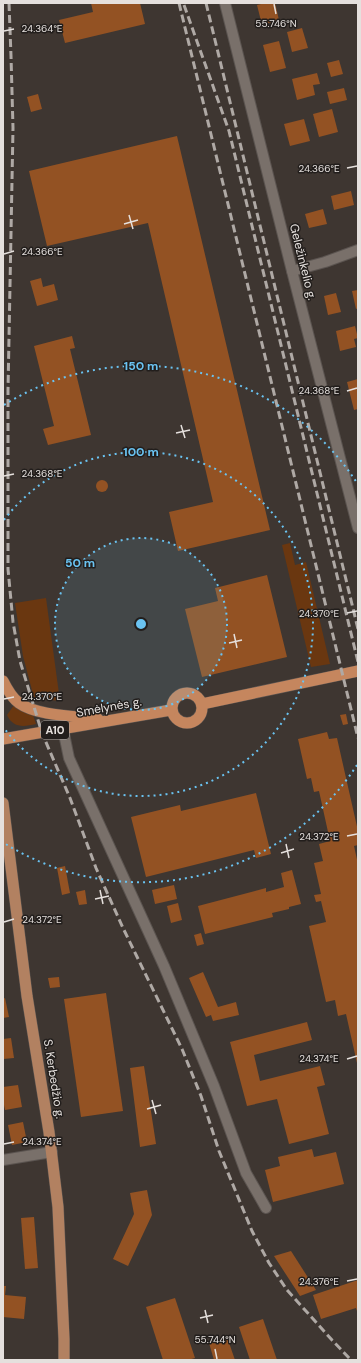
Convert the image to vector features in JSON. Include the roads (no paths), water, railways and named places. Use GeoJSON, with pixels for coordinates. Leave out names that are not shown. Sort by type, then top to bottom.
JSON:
{"type":"FeatureCollection","features":[{"type":"Feature","properties":{"kind":"highway"},"geometry":{"type":"LineString","coordinates":[[202,704],[358,672]]}},
{"type":"Feature","properties":{"kind":"highway"},"geometry":{"type":"LineString","coordinates":[[3,681],[14,699],[20,704],[35,710],[106,720]]}},
{"type":"Feature","properties":{"kind":"highway"},"geometry":{"type":"LineString","coordinates":[[186,693],[198,697],[202,704],[202,714],[192,723],[183,724],[178,722],[171,710],[173,702],[178,695],[186,693]]}},
{"type":"Feature","properties":{"kind":"highway","name":"Smėlynės g."},"geometry":{"type":"LineString","coordinates":[[3,739],[106,720],[171,710]]}},
{"type":"Feature","properties":{"kind":"main road","name":"S. Kerbedžio g."},"geometry":{"type":"LineString","coordinates":[[3,803],[27,996],[52,1152],[58,1207],[64,1360]]}},
{"type":"Feature","properties":{"kind":"street","name":"Geležinkelio g."},"geometry":{"type":"LineString","coordinates":[[225,3],[358,528]]}},
{"type":"Feature","properties":{"kind":"street"},"geometry":{"type":"LineString","coordinates":[[292,271],[358,250]]}},
{"type":"Feature","properties":{"kind":"street"},"geometry":{"type":"LineString","coordinates":[[63,729],[69,758],[164,966],[214,1086],[246,1173],[266,1208]]}},
{"type":"Feature","properties":{"kind":"street"},"geometry":{"type":"LineString","coordinates":[[3,1160],[52,1152]]}},
{"type":"Feature","properties":{"kind":"railway"},"geometry":{"type":"LineString","coordinates":[[9,3],[13,128],[8,390],[8,569],[13,622],[20,661],[42,733],[70,798],[96,868],[123,928],[182,1049],[201,1096],[219,1151],[252,1231],[269,1263],[287,1290],[351,1360]]}},
{"type":"Feature","properties":{"kind":"railway"},"geometry":{"type":"LineString","coordinates":[[179,3],[358,738]]}},
{"type":"Feature","properties":{"kind":"railway"},"geometry":{"type":"LineString","coordinates":[[206,3],[358,629]]}},
{"type":"Feature","properties":{"kind":"railway"},"geometry":{"type":"LineString","coordinates":[[184,5],[229,131],[358,662]]}}]}
